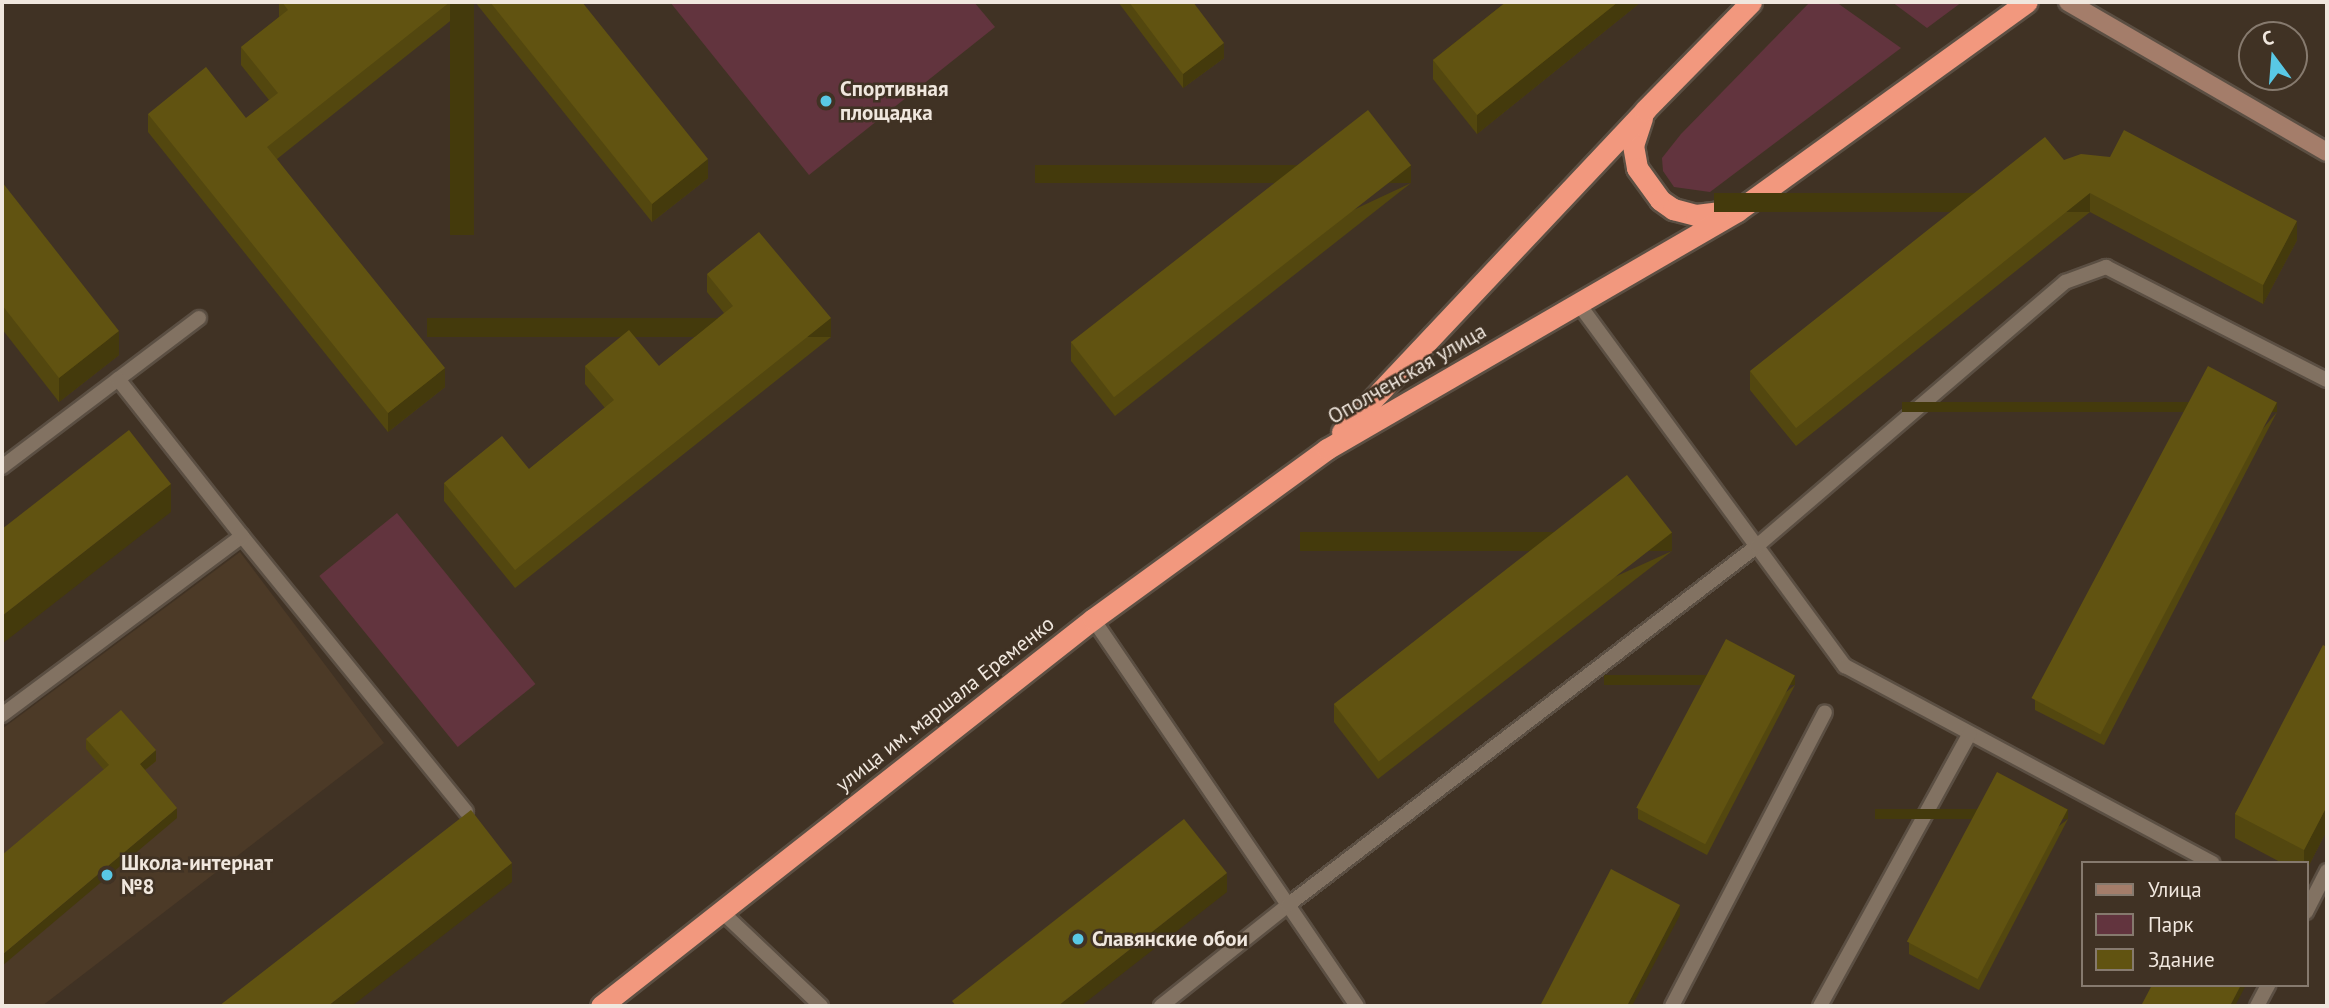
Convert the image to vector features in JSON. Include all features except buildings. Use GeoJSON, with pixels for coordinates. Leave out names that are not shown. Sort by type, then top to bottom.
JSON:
{"type":"FeatureCollection","features":[{"type":"Feature","properties":{"kind":"highway","name":"Ополченская улица"},"geometry":{"type":"LineString","coordinates":[[1327,449],[1645,110],[1751,2]]}},
{"type":"Feature","properties":{"kind":"highway","name":"Ополченская улица"},"geometry":{"type":"LineString","coordinates":[[1327,449],[1737,211],[2027,2]]}},
{"type":"Feature","properties":{"kind":"highway"},"geometry":{"type":"LineString","coordinates":[[1645,110],[1633,145],[1637,168],[1660,200],[1672,209],[1696,215],[1737,211]]}},
{"type":"Feature","properties":{"kind":"highway","name":"улица им. маршала Еременко"},"geometry":{"type":"LineString","coordinates":[[601,1006],[1093,619],[1327,449]]}},
{"type":"Feature","properties":{"kind":"street"},"geometry":{"type":"LineString","coordinates":[[2068,2],[2327,152]]}},
{"type":"Feature","properties":{"kind":"lane"},"geometry":{"type":"LineString","coordinates":[[1161,1006],[1288,905],[1757,546],[2065,282],[2106,267],[2327,380]]}},
{"type":"Feature","properties":{"kind":"lane"},"geometry":{"type":"LineString","coordinates":[[1578,303],[1846,666],[2209,861]]}},
{"type":"Feature","properties":{"kind":"lane"},"geometry":{"type":"LineString","coordinates":[[2,467],[199,318]]}},
{"type":"Feature","properties":{"kind":"lane"},"geometry":{"type":"LineString","coordinates":[[118,379],[466,812]]}},
{"type":"Feature","properties":{"kind":"lane"},"geometry":{"type":"LineString","coordinates":[[2,715],[242,536]]}},
{"type":"Feature","properties":{"kind":"lane"},"geometry":{"type":"LineString","coordinates":[[1093,619],[1357,1006]]}},
{"type":"Feature","properties":{"kind":"lane"},"geometry":{"type":"LineString","coordinates":[[1672,1006],[1825,712]]}},
{"type":"Feature","properties":{"kind":"lane"},"geometry":{"type":"LineString","coordinates":[[1820,1006],[1970,733]]}},
{"type":"Feature","properties":{"kind":"lane"},"geometry":{"type":"LineString","coordinates":[[2308,908],[2327,871]]}},
{"type":"Feature","properties":{"kind":"lane"},"geometry":{"type":"LineString","coordinates":[[721,911],[821,1006]]}},
{"type":"Feature","properties":{"kind":"lane"},"geometry":{"type":"LineString","coordinates":[[2258,1006],[2267,987]]}},
{"type":"Feature","properties":{"kind":"shaded area","name":"Школа-интернат №8"},"geometry":{"type":"Polygon","coordinates":[[[240,552],[384,743],[42,1006],[2,1006],[2,729],[240,552]]]}},
{"type":"Feature","properties":{"kind":"green space","name":"Спортивная площадка"},"geometry":{"type":"Polygon","coordinates":[[[670,2],[974,2],[995,27],[809,175],[670,2]]]}},
{"type":"Feature","properties":{"kind":"green space"},"geometry":{"type":"Polygon","coordinates":[[[1810,2],[1836,2],[1901,48],[1710,192],[1674,187],[1663,171],[1662,158],[1681,134],[1810,2]]]}},
{"type":"Feature","properties":{"kind":"green space"},"geometry":{"type":"Polygon","coordinates":[[[1892,2],[1962,2],[1927,28],[1892,2]]]}},
{"type":"Feature","properties":{"kind":"green space"},"geometry":{"type":"Polygon","coordinates":[[[397,513],[535,684],[458,747],[319,576],[397,513]]]}},
{"type":"Feature","properties":{"kind":"place","name":"Спортивная площадка"},"geometry":{"type":"Point","coordinates":[826,101]}},
{"type":"Feature","properties":{"kind":"place","name":"Школа-интернат №8"},"geometry":{"type":"Point","coordinates":[107,875]}},
{"type":"Feature","properties":{"kind":"place","name":"Славянские обои"},"geometry":{"type":"Point","coordinates":[1078,939]}}]}
